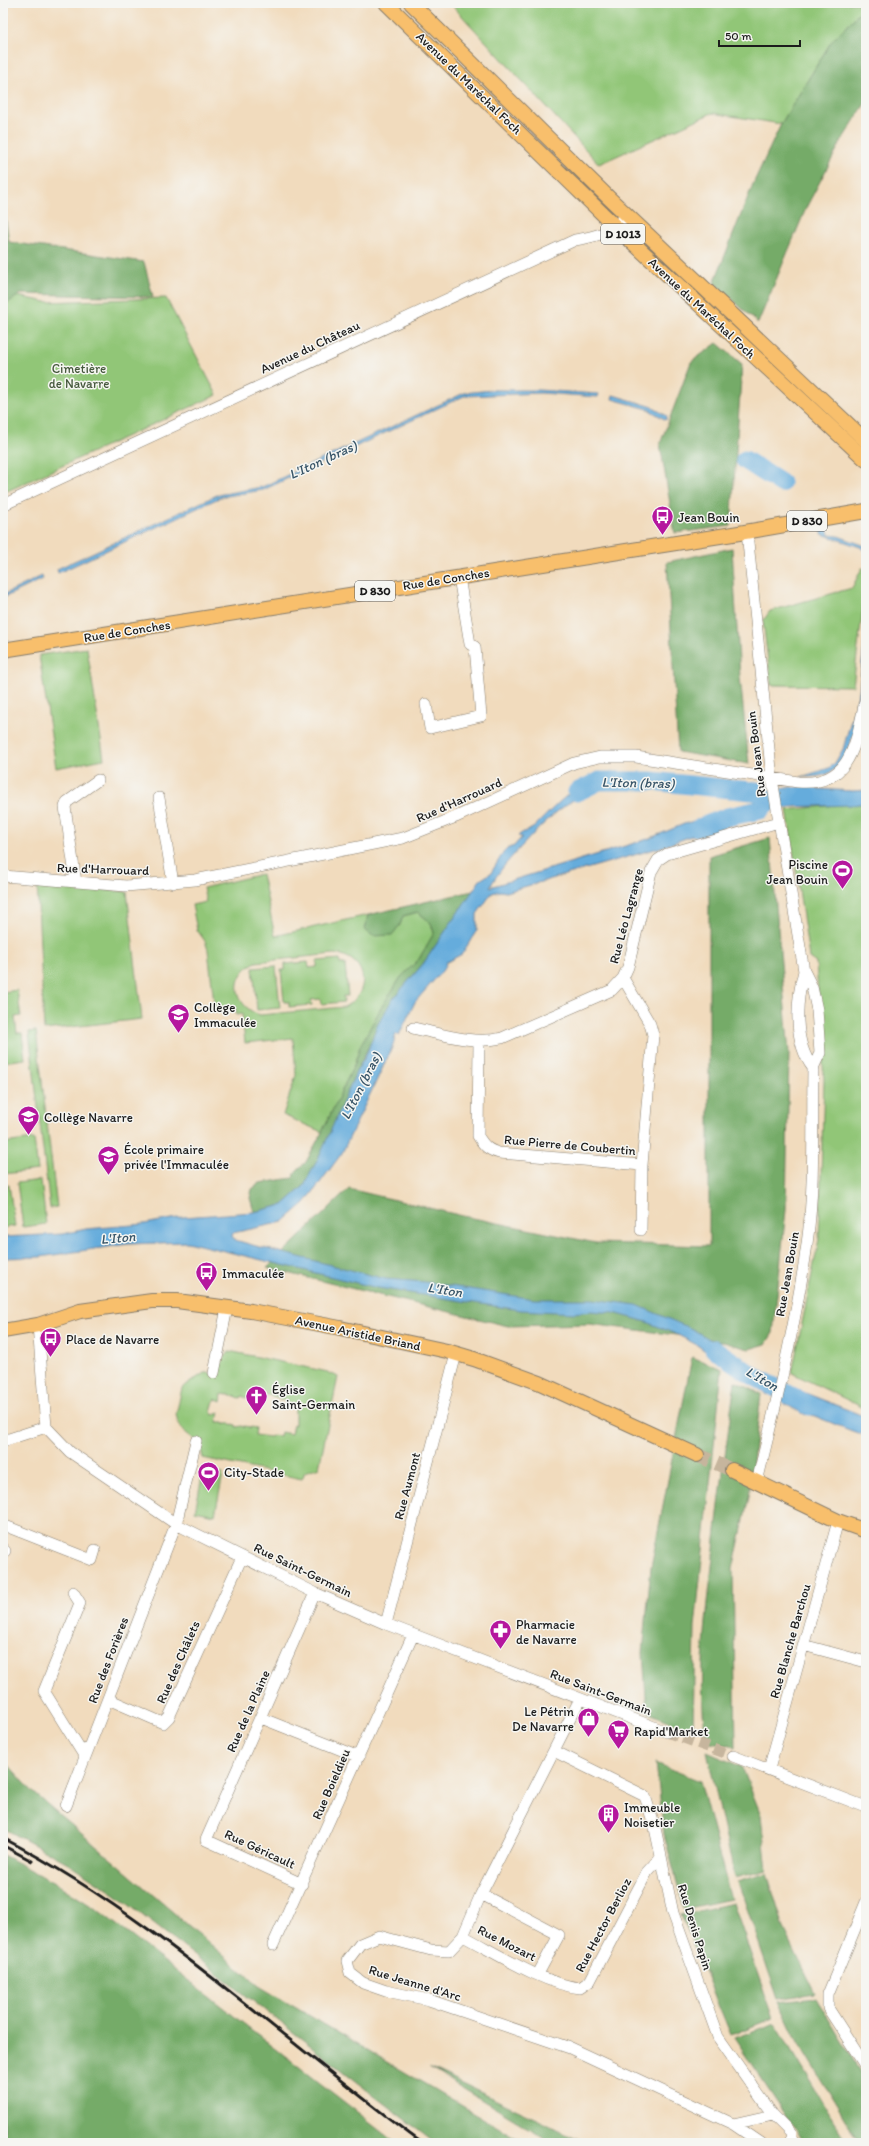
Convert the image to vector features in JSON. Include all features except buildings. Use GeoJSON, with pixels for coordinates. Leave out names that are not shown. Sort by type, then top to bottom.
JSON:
{"type":"FeatureCollection","features":[{"type":"Feature","properties":{"kind":"main road","name":"Avenue du Maréchal Foch"},"geometry":{"type":"LineString","coordinates":[[386,3],[616,227],[866,460]]}},
{"type":"Feature","properties":{"kind":"main road","name":"Avenue du Maréchal Foch"},"geometry":{"type":"LineString","coordinates":[[411,3],[627,215],[866,441]]}},
{"type":"Feature","properties":{"kind":"main road","name":"Rue de Conches"},"geometry":{"type":"LineString","coordinates":[[3,650],[747,532],[866,511]]}},
{"type":"Feature","properties":{"kind":"main road","name":"Avenue Aristide Briand"},"geometry":{"type":"LineString","coordinates":[[3,1331],[38,1325],[80,1311],[152,1301],[177,1301],[227,1308],[340,1328],[456,1354],[540,1383],[697,1455]]}},
{"type":"Feature","properties":{"kind":"main road"},"geometry":{"type":"LineString","coordinates":[[732,1470],[838,1521],[866,1531]]}},
{"type":"Feature","properties":{"kind":"street","name":"Avenue du Château"},"geometry":{"type":"LineString","coordinates":[[3,505],[575,240],[596,236],[616,227],[627,215]]}},
{"type":"Feature","properties":{"kind":"street","name":"Rue Jean Bouin"},"geometry":{"type":"LineString","coordinates":[[747,532],[773,783],[804,971],[812,988],[817,1010],[820,1053],[813,1068],[812,1180],[807,1243],[777,1401],[757,1482]]}},
{"type":"Feature","properties":{"kind":"street"},"geometry":{"type":"LineString","coordinates":[[426,704],[430,728],[481,716],[475,647],[470,644],[460,577]]}},
{"type":"Feature","properties":{"kind":"street","name":"Rue d'Harrouard"},"geometry":{"type":"LineString","coordinates":[[3,876],[126,886],[195,880],[403,838],[456,817],[574,763],[588,759],[619,756],[636,757],[773,783],[824,780],[844,766],[854,748],[866,697]]}},
{"type":"Feature","properties":{"kind":"street"},"geometry":{"type":"LineString","coordinates":[[76,882],[65,807],[67,802],[98,780]]}},
{"type":"Feature","properties":{"kind":"street"},"geometry":{"type":"LineString","coordinates":[[159,798],[173,883]]}},
{"type":"Feature","properties":{"kind":"street","name":"Rue Léo Lagrange"},"geometry":{"type":"LineString","coordinates":[[413,1028],[479,1041],[502,1038],[612,990],[623,978],[628,967],[651,872],[662,856],[779,822]]}},
{"type":"Feature","properties":{"kind":"street","name":"Rue Jean Bouin"},"geometry":{"type":"LineString","coordinates":[[804,971],[800,986],[799,1026],[801,1047],[813,1068]]}},
{"type":"Feature","properties":{"kind":"street","name":"Rue Pierre de Coubertin"},"geometry":{"type":"LineString","coordinates":[[623,978],[650,1024],[653,1035],[642,1165],[641,1230]]}},
{"type":"Feature","properties":{"kind":"street","name":"Rue Pierre de Coubertin"},"geometry":{"type":"LineString","coordinates":[[479,1041],[478,1136],[484,1146],[491,1151],[498,1152],[642,1165]]}},
{"type":"Feature","properties":{"kind":"street"},"geometry":{"type":"LineString","coordinates":[[214,1373],[227,1308]]}},
{"type":"Feature","properties":{"kind":"street"},"geometry":{"type":"LineString","coordinates":[[3,1441],[46,1427],[38,1325]]}},
{"type":"Feature","properties":{"kind":"street","name":"Rue Aumont"},"geometry":{"type":"LineString","coordinates":[[386,1624],[456,1354]]}},
{"type":"Feature","properties":{"kind":"street","name":"Rue Saint-Germain"},"geometry":{"type":"LineString","coordinates":[[46,1427],[70,1452],[176,1524],[315,1593],[413,1635],[667,1732]]}},
{"type":"Feature","properties":{"kind":"street","name":"Rue des Forières"},"geometry":{"type":"LineString","coordinates":[[66,1806],[176,1524],[196,1441]]}},
{"type":"Feature","properties":{"kind":"street","name":"Rue Blanche Barchou"},"geometry":{"type":"LineString","coordinates":[[769,1769],[838,1521]]}},
{"type":"Feature","properties":{"kind":"street"},"geometry":{"type":"LineString","coordinates":[[3,1525],[92,1560],[95,1550]]}},
{"type":"Feature","properties":{"kind":"street","name":"Rue des Châlets"},"geometry":{"type":"LineString","coordinates":[[108,1699],[163,1723],[169,1717],[242,1557]]}},
{"type":"Feature","properties":{"kind":"street"},"geometry":{"type":"LineString","coordinates":[[73,1592],[80,1603],[44,1691],[85,1757]]}},
{"type":"Feature","properties":{"kind":"street","name":"Rue de la Plaine"},"geometry":{"type":"LineString","coordinates":[[206,1840],[315,1593]]}},
{"type":"Feature","properties":{"kind":"street","name":"Rue Boieldieu"},"geometry":{"type":"LineString","coordinates":[[273,1945],[302,1884],[413,1635]]}},
{"type":"Feature","properties":{"kind":"street"},"geometry":{"type":"LineString","coordinates":[[803,1645],[866,1662]]}},
{"type":"Feature","properties":{"kind":"street","name":"Rue Jeanne d'Arc"},"geometry":{"type":"LineString","coordinates":[[580,1699],[481,1894],[462,1936],[449,1951],[431,1950],[379,1936],[360,1944],[347,1961],[350,1973],[363,1983],[429,2000],[570,2048],[733,2124],[761,2143]]}},
{"type":"Feature","properties":{"kind":"street"},"geometry":{"type":"LineString","coordinates":[[261,1718],[359,1757]]}},
{"type":"Feature","properties":{"kind":"street","name":"Rue Denis Papin"},"geometry":{"type":"LineString","coordinates":[[554,1751],[646,1796],[674,1913],[718,2037],[774,2115],[791,2133],[792,2143]]}},
{"type":"Feature","properties":{"kind":"street"},"geometry":{"type":"LineString","coordinates":[[733,1756],[866,1807]]}},
{"type":"Feature","properties":{"kind":"street","name":"Rue Géricault"},"geometry":{"type":"LineString","coordinates":[[206,1840],[302,1884]]}},
{"type":"Feature","properties":{"kind":"street","name":"Rue Hector Berlioz"},"geometry":{"type":"LineString","coordinates":[[538,1974],[567,1987],[580,1988],[590,1981],[647,1872],[661,1857]]}},
{"type":"Feature","properties":{"kind":"street"},"geometry":{"type":"LineString","coordinates":[[481,1894],[558,1935],[538,1974]]}},
{"type":"Feature","properties":{"kind":"street"},"geometry":{"type":"LineString","coordinates":[[866,1902],[828,1994],[828,2008],[866,2067]]}},
{"type":"Feature","properties":{"kind":"street","name":"Rue Mozart"},"geometry":{"type":"LineString","coordinates":[[462,1936],[538,1974]]}},
{"type":"Feature","properties":{"kind":"street"},"geometry":{"type":"LineString","coordinates":[[733,2124],[774,2115]]}},
{"type":"Feature","properties":{"kind":"green space"},"geometry":{"type":"Polygon","coordinates":[[[450,3],[866,3],[866,6],[831,42],[781,124],[712,113],[599,164],[450,3]]]}},
{"type":"Feature","properties":{"kind":"green space"},"geometry":{"type":"Polygon","coordinates":[[[866,6],[866,102],[842,140],[807,206],[758,323],[714,283],[753,184],[781,124],[831,42],[866,6]]]}},
{"type":"Feature","properties":{"kind":"green space"},"geometry":{"type":"Polygon","coordinates":[[[3,198],[9,242],[144,262],[153,297],[21,294],[3,306],[3,198]]]}},
{"type":"Feature","properties":{"kind":"green space","name":"Cimetière de Navarre"},"geometry":{"type":"Polygon","coordinates":[[[3,293],[46,302],[166,298],[217,395],[3,493],[3,293]]]}},
{"type":"Feature","properties":{"kind":"green space"},"geometry":{"type":"Polygon","coordinates":[[[717,343],[742,364],[731,526],[675,533],[660,444],[691,362],[717,343]]]}},
{"type":"Feature","properties":{"kind":"green space"},"geometry":{"type":"Polygon","coordinates":[[[732,548],[740,677],[749,764],[678,752],[667,562],[732,548]]]}},
{"type":"Feature","properties":{"kind":"green space"},"geometry":{"type":"Polygon","coordinates":[[[862,568],[866,569],[866,584],[853,686],[771,685],[763,621],[770,611],[852,588],[862,568]]]}},
{"type":"Feature","properties":{"kind":"green space"},"geometry":{"type":"Polygon","coordinates":[[[87,648],[104,759],[56,768],[39,655],[87,648]]]}},
{"type":"Feature","properties":{"kind":"green space"},"geometry":{"type":"Polygon","coordinates":[[[866,802],[866,1409],[792,1373],[819,1239],[824,1080],[816,963],[809,958],[787,810],[866,802]]]}},
{"type":"Feature","properties":{"kind":"green space"},"geometry":{"type":"Polygon","coordinates":[[[770,838],[789,1053],[786,1210],[773,1333],[766,1344],[749,1349],[716,1340],[589,1324],[508,1326],[267,1268],[349,1189],[463,1216],[596,1243],[709,1246],[709,856],[770,838]]]}},
{"type":"Feature","properties":{"kind":"green space"},"geometry":{"type":"Polygon","coordinates":[[[262,874],[275,936],[368,915],[365,930],[400,925],[403,916],[418,912],[431,923],[434,933],[419,959],[401,977],[360,1046],[355,1063],[322,1132],[283,1115],[296,1075],[293,1038],[245,1043],[242,1014],[236,1015],[236,1009],[215,1011],[208,950],[205,941],[197,930],[192,905],[206,902],[203,888],[262,874]],[[333,954],[256,962],[241,974],[238,982],[240,998],[244,1005],[251,1011],[260,1015],[344,1007],[360,993],[362,975],[359,967],[353,961],[344,956],[333,954]]]}},
{"type":"Feature","properties":{"kind":"green space"},"geometry":{"type":"Polygon","coordinates":[[[37,883],[127,892],[142,1019],[44,1030],[37,883]]]}},
{"type":"Feature","properties":{"kind":"green space"},"geometry":{"type":"Polygon","coordinates":[[[473,891],[423,964],[395,997],[356,1072],[327,1143],[303,1187],[283,1205],[254,1212],[250,1198],[252,1189],[260,1183],[293,1178],[296,1171],[306,1162],[355,1063],[360,1046],[382,1006],[401,977],[419,959],[434,933],[431,923],[418,912],[403,916],[400,925],[392,935],[373,936],[365,930],[368,915],[473,891]]]}},
{"type":"Feature","properties":{"kind":"green space"},"geometry":{"type":"Polygon","coordinates":[[[340,959],[340,964],[345,964],[348,996],[343,996],[344,1002],[321,1004],[320,999],[311,1000],[312,1005],[289,1007],[289,1002],[284,1002],[281,970],[285,970],[285,964],[308,962],[309,968],[317,967],[317,961],[340,959]]]}},
{"type":"Feature","properties":{"kind":"green space"},"geometry":{"type":"Polygon","coordinates":[[[276,966],[280,1008],[257,1010],[253,968],[276,966]]]}},
{"type":"Feature","properties":{"kind":"green space"},"geometry":{"type":"Polygon","coordinates":[[[17,990],[21,1016],[15,1017],[17,1033],[22,1033],[25,1059],[3,1062],[3,992],[17,990]]]}},
{"type":"Feature","properties":{"kind":"green space"},"geometry":{"type":"Polygon","coordinates":[[[36,1031],[57,1207],[50,1208],[29,1032],[36,1031]]]}},
{"type":"Feature","properties":{"kind":"green space"},"geometry":{"type":"Polygon","coordinates":[[[34,1139],[38,1170],[3,1174],[3,1143],[34,1139]]]}},
{"type":"Feature","properties":{"kind":"green space"},"geometry":{"type":"Polygon","coordinates":[[[41,1180],[46,1224],[23,1227],[17,1183],[41,1180]]]}},
{"type":"Feature","properties":{"kind":"green space"},"geometry":{"type":"Polygon","coordinates":[[[9,1185],[15,1226],[3,1228],[3,1186],[9,1185]]]}},
{"type":"Feature","properties":{"kind":"green space"},"geometry":{"type":"Polygon","coordinates":[[[229,1351],[328,1372],[338,1377],[319,1467],[305,1472],[302,1479],[203,1458],[200,1444],[180,1428],[176,1415],[182,1388],[204,1373],[214,1373],[229,1351]],[[222,1394],[221,1402],[215,1399],[214,1400],[211,1413],[213,1415],[219,1413],[217,1422],[224,1422],[225,1424],[230,1423],[231,1426],[232,1424],[236,1425],[236,1427],[243,1426],[244,1428],[244,1426],[250,1427],[250,1429],[251,1427],[256,1428],[255,1435],[270,1437],[275,1435],[280,1437],[281,1432],[291,1434],[293,1424],[295,1425],[295,1407],[286,1405],[286,1400],[281,1400],[277,1397],[263,1394],[261,1401],[256,1400],[255,1398],[254,1400],[249,1399],[249,1397],[248,1399],[242,1396],[241,1398],[236,1397],[236,1395],[222,1394]]]}},
{"type":"Feature","properties":{"kind":"green space"},"geometry":{"type":"Polygon","coordinates":[[[692,1357],[722,1369],[695,1627],[693,1731],[647,1712],[643,1653],[651,1567],[692,1357]]]}},
{"type":"Feature","properties":{"kind":"green space"},"geometry":{"type":"Polygon","coordinates":[[[735,1381],[761,1394],[749,1497],[733,1569],[736,1747],[706,1741],[702,1679],[709,1595],[722,1478],[735,1381]]]}},
{"type":"Feature","properties":{"kind":"green space","name":"City-Stade"},"geometry":{"type":"Polygon","coordinates":[[[203,1471],[223,1474],[215,1515],[195,1511],[203,1471]]]}},
{"type":"Feature","properties":{"kind":"green space"},"geometry":{"type":"Polygon","coordinates":[[[707,1752],[742,1767],[761,1815],[767,1870],[735,1878],[707,1752]]]}},
{"type":"Feature","properties":{"kind":"green space"},"geometry":{"type":"Polygon","coordinates":[[[3,1759],[33,1792],[259,1986],[525,2143],[436,2143],[115,1894],[68,1863],[3,1828],[3,1759]]]}},
{"type":"Feature","properties":{"kind":"green space"},"geometry":{"type":"Polygon","coordinates":[[[656,1763],[700,1781],[731,1899],[684,1909],[664,1834],[656,1763]]]}},
{"type":"Feature","properties":{"kind":"green space"},"geometry":{"type":"Polygon","coordinates":[[[3,1855],[57,1884],[99,1911],[397,2143],[3,2143],[3,1855]]]}},
{"type":"Feature","properties":{"kind":"green space"},"geometry":{"type":"Polygon","coordinates":[[[767,1873],[784,1929],[815,1993],[778,1999],[738,1882],[767,1873]]]}},
{"type":"Feature","properties":{"kind":"green space"},"geometry":{"type":"Polygon","coordinates":[[[733,1903],[773,2018],[731,2035],[681,1915],[733,1903]]]}},
{"type":"Feature","properties":{"kind":"green space"},"geometry":{"type":"Polygon","coordinates":[[[816,1998],[866,2081],[866,2143],[860,2143],[798,2042],[779,2002],[816,1998]]]}},
{"type":"Feature","properties":{"kind":"green space"},"geometry":{"type":"Polygon","coordinates":[[[775,2023],[847,2143],[804,2143],[734,2038],[775,2023]]]}},
{"type":"Feature","properties":{"kind":"green space"},"geometry":{"type":"Polygon","coordinates":[[[429,2068],[587,2143],[553,2143],[429,2068]]]}},
{"type":"Feature","properties":{"kind":"water"},"geometry":{"type":"Polygon","coordinates":[[[491,390],[538,390],[599,394],[598,397],[541,393],[464,396],[263,490],[221,497],[58,573],[57,569],[217,495],[262,487],[464,393],[491,390]]]}},
{"type":"Feature","properties":{"kind":"water"},"geometry":{"type":"Polygon","coordinates":[[[613,395],[650,406],[667,416],[666,420],[648,409],[612,399],[613,395]]]}},
{"type":"Feature","properties":{"kind":"water"},"geometry":{"type":"Polygon","coordinates":[[[822,528],[827,528],[829,535],[838,536],[863,545],[866,547],[866,552],[860,547],[822,534],[822,528]]]}},
{"type":"Feature","properties":{"kind":"water"},"geometry":{"type":"Polygon","coordinates":[[[42,576],[43,579],[3,598],[3,595],[42,576]]]}},
{"type":"Feature","properties":{"kind":"water"},"geometry":{"type":"Polygon","coordinates":[[[866,625],[865,660],[860,704],[856,726],[850,745],[841,761],[828,774],[813,777],[801,777],[829,768],[835,763],[843,749],[859,692],[866,625]]]}},
{"type":"Feature","properties":{"kind":"water"},"geometry":{"type":"Polygon","coordinates":[[[598,777],[600,786],[588,791],[567,804],[547,820],[507,862],[496,876],[490,887],[648,839],[684,824],[722,812],[723,824],[662,847],[506,892],[500,891],[492,893],[477,914],[477,930],[462,954],[445,963],[446,965],[442,971],[415,1002],[399,1035],[396,1034],[392,1048],[342,1153],[305,1203],[283,1222],[233,1233],[232,1236],[235,1240],[256,1246],[386,1279],[425,1282],[534,1299],[593,1299],[637,1305],[692,1329],[739,1356],[734,1372],[697,1345],[678,1335],[647,1322],[614,1313],[590,1311],[575,1313],[520,1310],[378,1288],[187,1242],[128,1244],[40,1257],[3,1258],[3,1237],[63,1234],[86,1229],[144,1224],[183,1217],[254,1212],[283,1205],[303,1187],[321,1153],[356,1072],[366,1055],[377,1026],[392,1000],[423,964],[480,880],[491,873],[503,853],[507,849],[514,846],[522,837],[518,836],[534,827],[560,801],[578,787],[577,785],[574,785],[575,783],[598,777]]]}},
{"type":"Feature","properties":{"kind":"water"},"geometry":{"type":"Polygon","coordinates":[[[652,777],[722,783],[723,793],[650,785],[652,777]]]}},
{"type":"Feature","properties":{"kind":"water"},"geometry":{"type":"Polygon","coordinates":[[[735,784],[765,788],[769,811],[754,818],[739,821],[738,807],[761,800],[761,797],[737,795],[735,784]]]}},
{"type":"Feature","properties":{"kind":"water"},"geometry":{"type":"Polygon","coordinates":[[[782,788],[853,791],[866,790],[866,803],[853,805],[784,807],[782,788]]]}},
{"type":"Feature","properties":{"kind":"water"},"geometry":{"type":"Polygon","coordinates":[[[748,1362],[772,1378],[768,1395],[743,1378],[748,1362]]]}},
{"type":"Feature","properties":{"kind":"water"},"geometry":{"type":"Polygon","coordinates":[[[788,1386],[866,1417],[866,1436],[807,1413],[806,1415],[785,1404],[788,1386]]]}},
{"type":"Feature","properties":{"kind":"waterway","name":"L'Iton (bras)"},"geometry":{"type":"LineString","coordinates":[[745,460],[781,483]]}},
{"type":"Feature","properties":{"kind":"waterway","name":"L'Iton (bras)"},"geometry":{"type":"LineString","coordinates":[[577,792],[599,781],[651,781],[761,792]]}},
{"type":"Feature","properties":{"kind":"waterway","name":"L'Iton (bras)"},"geometry":{"type":"LineString","coordinates":[[699,828],[727,817],[760,810],[767,802],[783,798],[810,795]]}},
{"type":"Feature","properties":{"kind":"waterway","name":"L'Iton"},"geometry":{"type":"LineString","coordinates":[[714,1349],[752,1375],[810,1406]]}},
{"type":"Feature","properties":{"kind":"tunnel"},"geometry":{"type":"LineString","coordinates":[[697,1455],[732,1470]]}},
{"type":"Feature","properties":{"kind":"tunnel"},"geometry":{"type":"LineString","coordinates":[[667,1732],[733,1756]]}},
{"type":"Feature","properties":{"kind":"railway"},"geometry":{"type":"LineString","coordinates":[[3,1838],[60,1870],[114,1905],[167,1943],[370,2104],[422,2143]]}},
{"type":"Feature","properties":{"kind":"railway"},"geometry":{"type":"LineString","coordinates":[[4,1846],[32,1861]]}},
{"type":"Feature","properties":{"kind":"place","name":"Jean Bouin"},"geometry":{"type":"Point","coordinates":[663,536]}},
{"type":"Feature","properties":{"kind":"place","name":"Piscine Jean Bouin"},"geometry":{"type":"Point","coordinates":[843,890]}},
{"type":"Feature","properties":{"kind":"place","name":"Collège Immaculée"},"geometry":{"type":"Point","coordinates":[179,1034]}},
{"type":"Feature","properties":{"kind":"place","name":"Collège Navarre"},"geometry":{"type":"Point","coordinates":[29,1136]}},
{"type":"Feature","properties":{"kind":"place","name":"École primaire privée l'Immaculée"},"geometry":{"type":"Point","coordinates":[109,1176]}},
{"type":"Feature","properties":{"kind":"place","name":"Immaculée"},"geometry":{"type":"Point","coordinates":[206,1292]}},
{"type":"Feature","properties":{"kind":"place","name":"Place de Navarre"},"geometry":{"type":"Point","coordinates":[51,1358]}},
{"type":"Feature","properties":{"kind":"place","name":"Église Saint-Germain"},"geometry":{"type":"Point","coordinates":[256,1416]}},
{"type":"Feature","properties":{"kind":"place","name":"City-Stade"},"geometry":{"type":"Point","coordinates":[209,1492]}},
{"type":"Feature","properties":{"kind":"place","name":"Pharmacie de Navarre"},"geometry":{"type":"Point","coordinates":[501,1650]}},
{"type":"Feature","properties":{"kind":"place","name":"Le Pétrin De Navarre"},"geometry":{"type":"Point","coordinates":[589,1738]}},
{"type":"Feature","properties":{"kind":"place","name":"Rapid'Market"},"geometry":{"type":"Point","coordinates":[618,1750]}},
{"type":"Feature","properties":{"kind":"place","name":"Immeuble Noisetier"},"geometry":{"type":"Point","coordinates":[609,1834]}}]}
